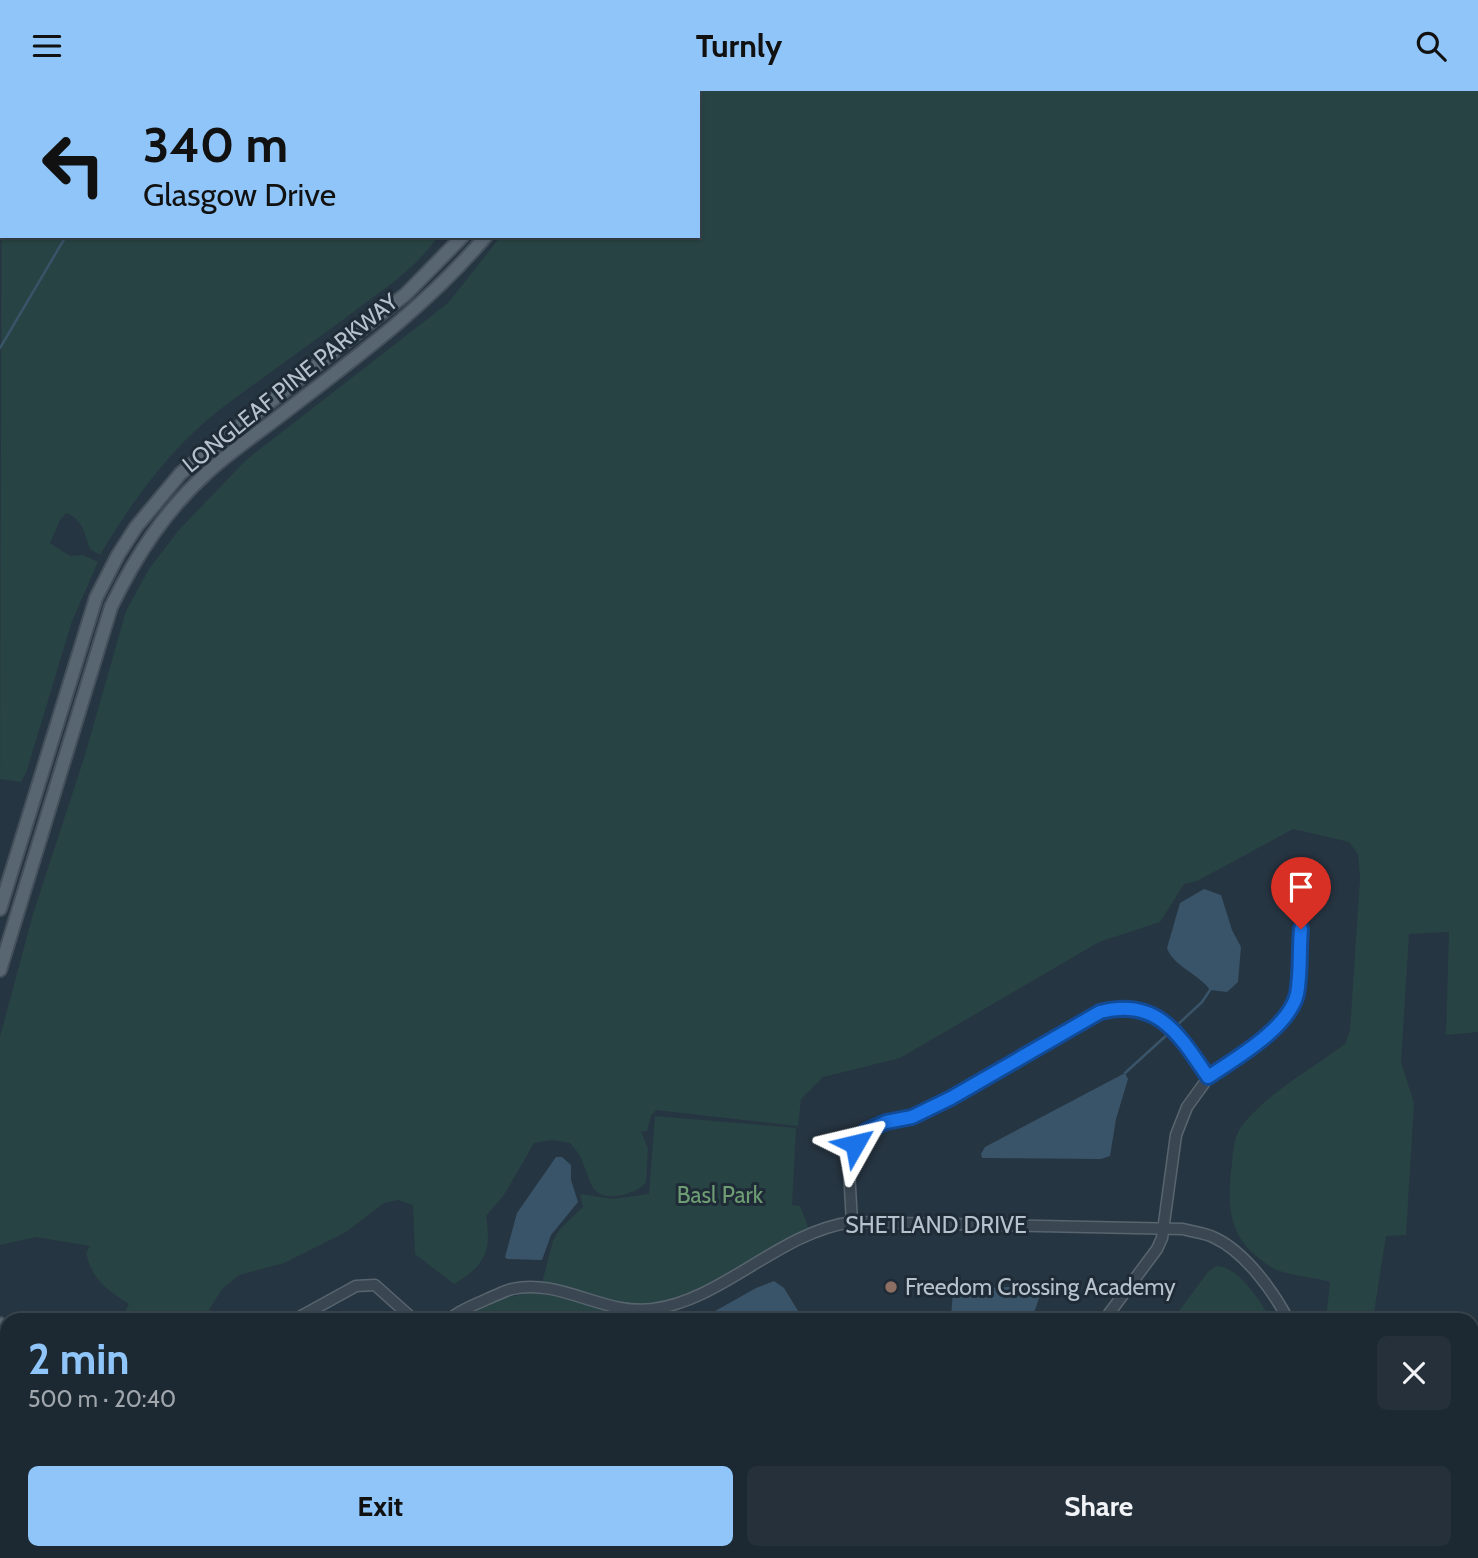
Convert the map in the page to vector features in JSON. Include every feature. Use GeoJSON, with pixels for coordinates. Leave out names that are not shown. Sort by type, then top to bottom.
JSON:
{"type":"FeatureCollection","features":[{"type":"Feature","properties":{"kind":"main road","name":"LONGLEAF PINE PARKWAY"},"geometry":{"type":"LineString","coordinates":[[0,909],[96,599],[118,555],[136,527],[181,473],[406,295],[461,238]]}},
{"type":"Feature","properties":{"kind":"main road","name":"LONGLEAF PINE PARKWAY"},"geometry":{"type":"LineString","coordinates":[[0,969],[111,607],[133,561],[209,470],[370,347],[453,275],[484,238]]}},
{"type":"Feature","properties":{"kind":"main road"},"geometry":{"type":"LineString","coordinates":[[136,527],[151,537]]}},
{"type":"Feature","properties":{"kind":"street"},"geometry":{"type":"LineString","coordinates":[[1109,1313],[1157,1249],[1163,1228],[1176,1135],[1187,1107],[1208,1077],[1274,1029],[1289,1012],[1297,994],[1301,929]]}},
{"type":"Feature","properties":{"kind":"street"},"geometry":{"type":"LineString","coordinates":[[852,1222],[849,1170],[855,1144],[866,1131],[886,1122],[912,1117],[951,1098],[1100,1012],[1118,1007],[1137,1008],[1158,1017],[1191,1052],[1208,1077]]}},
{"type":"Feature","properties":{"kind":"street","name":"SHETLAND DRIVE"},"geometry":{"type":"LineString","coordinates":[[462,1313],[512,1289],[542,1288],[575,1295],[617,1309],[652,1310],[688,1301],[808,1235],[834,1224],[852,1222],[1183,1229],[1215,1238],[1251,1266],[1276,1296],[1285,1313]]}},
{"type":"Feature","properties":{"kind":"street"},"geometry":{"type":"LineString","coordinates":[[307,1313],[355,1286],[375,1285],[406,1313]]}},
{"type":"Feature","properties":{"kind":"green space"},"geometry":{"type":"Polygon","coordinates":[[[700,91],[1478,91],[1478,1032],[1446,1035],[1449,932],[1409,934],[1401,1062],[1414,1103],[1406,1235],[1386,1236],[1374,1313],[1327,1313],[1330,1282],[1279,1271],[1258,1258],[1239,1236],[1231,1210],[1233,1153],[1241,1127],[1279,1091],[1345,1044],[1350,1031],[1360,878],[1358,854],[1349,842],[1293,829],[1197,881],[1184,884],[1160,922],[1099,942],[900,1058],[823,1077],[801,1099],[798,1126],[656,1110],[651,1116],[647,1131],[641,1131],[648,1149],[646,1182],[632,1192],[612,1196],[598,1193],[594,1189],[580,1156],[570,1143],[552,1140],[534,1143],[504,1195],[486,1216],[488,1239],[484,1256],[473,1271],[454,1284],[415,1254],[413,1205],[398,1200],[384,1203],[346,1232],[284,1263],[239,1275],[223,1288],[210,1313],[124,1313],[129,1304],[107,1289],[92,1271],[86,1253],[90,1246],[36,1237],[0,1245],[0,1037],[33,914],[85,755],[126,611],[149,569],[178,531],[246,460],[448,303],[499,238],[700,238],[700,91]]]}},
{"type":"Feature","properties":{"kind":"green space"},"geometry":{"type":"Polygon","coordinates":[[[2,238],[436,238],[422,256],[394,281],[239,395],[186,440],[154,476],[100,555],[90,549],[76,519],[66,513],[60,520],[50,543],[70,556],[83,555],[98,562],[72,621],[27,770],[21,782],[0,779],[2,238]]]}},
{"type":"Feature","properties":{"kind":"green space","name":"Basl Park"},"geometry":{"type":"Polygon","coordinates":[[[655,1116],[796,1128],[792,1205],[800,1206],[809,1229],[698,1289],[652,1303],[620,1303],[565,1286],[542,1283],[553,1241],[560,1229],[583,1207],[580,1194],[613,1199],[649,1194],[655,1116]]]}},
{"type":"Feature","properties":{"kind":"green space"},"geometry":{"type":"Polygon","coordinates":[[[1216,1266],[1232,1272],[1255,1295],[1267,1313],[1177,1313],[1208,1272],[1216,1266]]]}},
{"type":"Feature","properties":{"kind":"green space"},"geometry":{"type":"Polygon","coordinates":[[[528,1293],[559,1297],[608,1311],[626,1313],[470,1313],[493,1301],[528,1293]]]}},
{"type":"Feature","properties":{"kind":"water"},"geometry":{"type":"Polygon","coordinates":[[[1204,889],[1221,895],[1232,930],[1241,947],[1238,982],[1227,992],[1210,990],[1180,965],[1167,948],[1180,903],[1204,889]]]}},
{"type":"Feature","properties":{"kind":"water"},"geometry":{"type":"Polygon","coordinates":[[[1125,1073],[1128,1079],[1116,1119],[1110,1156],[1101,1159],[982,1158],[985,1147],[1125,1073]]]}},
{"type":"Feature","properties":{"kind":"water"},"geometry":{"type":"Polygon","coordinates":[[[556,1157],[562,1157],[571,1165],[571,1180],[578,1202],[551,1235],[542,1260],[507,1259],[505,1257],[517,1213],[556,1157]]]}},
{"type":"Feature","properties":{"kind":"water"},"geometry":{"type":"Polygon","coordinates":[[[774,1281],[784,1288],[799,1313],[712,1313],[774,1281]]]}},
{"type":"Feature","properties":{"kind":"water"},"geometry":{"type":"Polygon","coordinates":[[[1030,1286],[1041,1292],[1034,1313],[951,1313],[953,1290],[1030,1286]]]}},
{"type":"Feature","properties":{"kind":"waterway"},"geometry":{"type":"LineString","coordinates":[[0,348],[65,238]]}},
{"type":"Feature","properties":{"kind":"waterway"},"geometry":{"type":"LineString","coordinates":[[1174,1028],[1202,1002],[1210,990]]}},
{"type":"Feature","properties":{"kind":"waterway"},"geometry":{"type":"LineString","coordinates":[[1125,1073],[1169,1033]]}},
{"type":"Feature","properties":{"kind":"place","name":"Freedom Crossing Academy"},"geometry":{"type":"Point","coordinates":[891,1287]}},
{"type":"Feature","properties":{"kind":"route"},"geometry":{"type":"LineString","coordinates":[[855,1144],[866,1131],[886,1122],[912,1117],[951,1098],[1100,1012],[1118,1007],[1137,1008],[1158,1017],[1191,1052],[1208,1077],[1274,1029],[1289,1012],[1297,994],[1301,929]]}}]}
